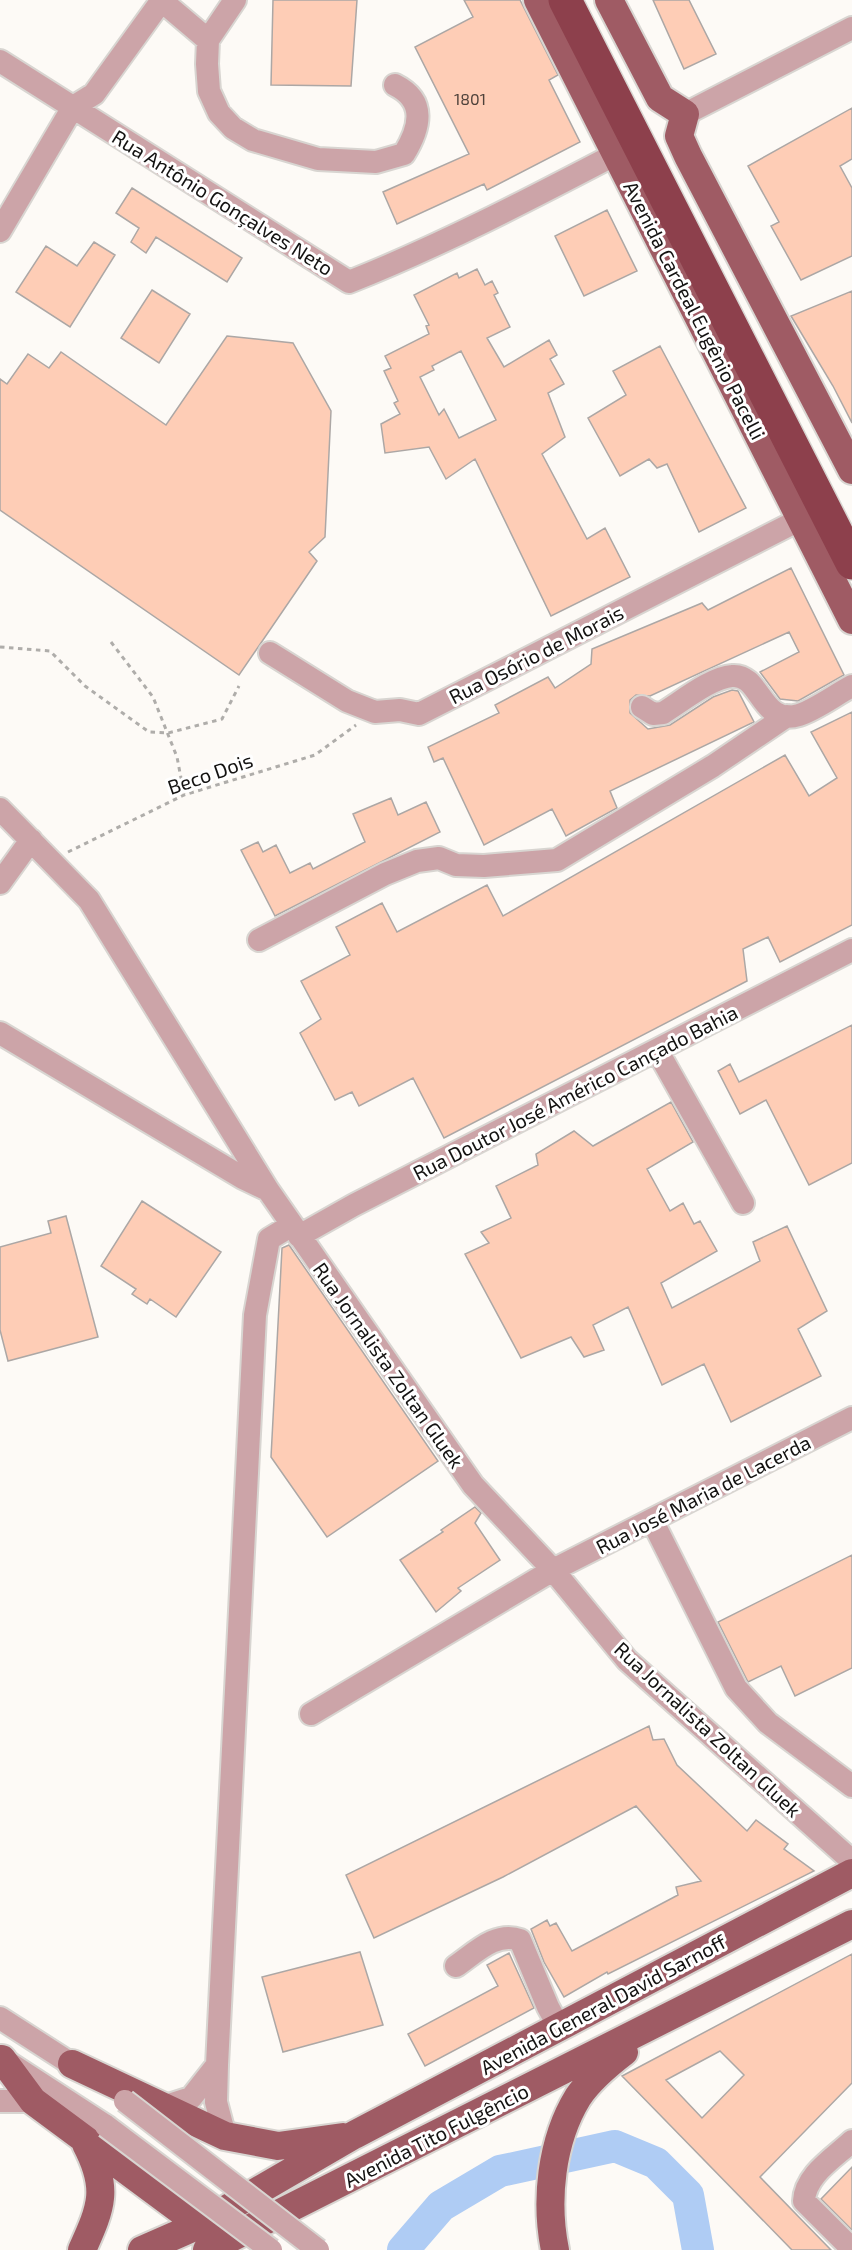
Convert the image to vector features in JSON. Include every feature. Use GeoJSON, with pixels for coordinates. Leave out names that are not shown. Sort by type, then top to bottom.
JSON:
{"type":"FeatureCollection","features":[{"type":"Feature","properties":{"kind":"highway","name":"Avenida Cardeal Eugênio Pacelli"},"geometry":{"type":"LineString","coordinates":[[565,0],[852,563]]}},
{"type":"Feature","properties":{"kind":"highway"},"geometry":{"type":"LineString","coordinates":[[588,0],[852,517]]}},
{"type":"Feature","properties":{"kind":"main road","name":"Avenida Cardeal Eugênio Pacelli"},"geometry":{"type":"LineString","coordinates":[[538,0],[852,620]]}},
{"type":"Feature","properties":{"kind":"main road"},"geometry":{"type":"LineString","coordinates":[[609,0],[660,98],[684,114],[680,136],[688,156],[852,470]]}},
{"type":"Feature","properties":{"kind":"main road","name":"Avenida General David Sarnoff"},"geometry":{"type":"LineString","coordinates":[[354,2135],[852,1873]]}},
{"type":"Feature","properties":{"kind":"main road"},"geometry":{"type":"LineString","coordinates":[[552,2237],[551,2182],[561,2135],[578,2098],[597,2074],[665,2018],[852,1924]]}},
{"type":"Feature","properties":{"kind":"main road","name":"Avenida Tito Fulgêncio"},"geometry":{"type":"LineString","coordinates":[[142,2250],[211,2239],[665,2018]]}},
{"type":"Feature","properties":{"kind":"main road"},"geometry":{"type":"LineString","coordinates":[[72,2064],[225,2136],[278,2146],[354,2135]]}},
{"type":"Feature","properties":{"kind":"main road"},"geometry":{"type":"LineString","coordinates":[[9,2082],[94,2133],[211,2239]]}},
{"type":"Feature","properties":{"kind":"main road"},"geometry":{"type":"LineString","coordinates":[[82,2250],[97,2218],[102,2182],[94,2133]]}},
{"type":"Feature","properties":{"kind":"main road","name":"Avenida Tito Fulgêncio"},"geometry":{"type":"LineString","coordinates":[[211,2239],[354,2135]]}},
{"type":"Feature","properties":{"kind":"street"},"geometry":{"type":"LineString","coordinates":[[235,0],[208,40],[209,91],[219,113],[232,128],[253,140],[318,159],[376,162],[404,154],[413,139],[418,118],[415,103],[408,91],[395,85]]}},
{"type":"Feature","properties":{"kind":"street"},"geometry":{"type":"LineString","coordinates":[[2,222],[73,107],[94,94],[162,1],[208,40]]}},
{"type":"Feature","properties":{"kind":"street"},"geometry":{"type":"LineString","coordinates":[[684,114],[852,28]]}},
{"type":"Feature","properties":{"kind":"street","name":"Rua Antônio Gonçalves Neto"},"geometry":{"type":"LineString","coordinates":[[0,61],[349,282],[391,265],[490,218],[616,154]]}},
{"type":"Feature","properties":{"kind":"street","name":"Rua Osório de Morais"},"geometry":{"type":"LineString","coordinates":[[270,653],[347,702],[375,712],[400,710],[419,714],[801,519]]}},
{"type":"Feature","properties":{"kind":"street"},"geometry":{"type":"LineString","coordinates":[[642,707],[652,714],[663,713],[721,678],[735,675],[749,682],[767,707],[787,716],[799,715],[852,686]]}},
{"type":"Feature","properties":{"kind":"street"},"geometry":{"type":"LineString","coordinates":[[259,940],[385,874],[417,861],[439,858],[456,865],[484,866],[557,860],[713,766],[787,716]]}},
{"type":"Feature","properties":{"kind":"street","name":"Rua Jornalista Zoltan Gluek"},"geometry":{"type":"LineString","coordinates":[[0,809],[52,860],[88,900],[268,1190],[473,1485],[553,1570],[627,1660],[852,1861]]}},
{"type":"Feature","properties":{"kind":"street"},"geometry":{"type":"LineString","coordinates":[[0,884],[31,840]]}},
{"type":"Feature","properties":{"kind":"street","name":"Rua Doutor José Américo Cançado Bahia"},"geometry":{"type":"LineString","coordinates":[[225,2136],[216,2102],[216,2066],[255,1315],[269,1239],[295,1231],[354,1205],[852,950]]}},
{"type":"Feature","properties":{"kind":"street"},"geometry":{"type":"LineString","coordinates":[[0,1033],[243,1178],[268,1190]]}},
{"type":"Feature","properties":{"kind":"street"},"geometry":{"type":"LineString","coordinates":[[657,1050],[743,1203]]}},
{"type":"Feature","properties":{"kind":"street","name":"Rua José Maria de Lacerda"},"geometry":{"type":"LineString","coordinates":[[311,1714],[553,1570],[852,1418]]}},
{"type":"Feature","properties":{"kind":"street"},"geometry":{"type":"LineString","coordinates":[[652,1520],[736,1688],[768,1723],[852,1786]]}},
{"type":"Feature","properties":{"kind":"street"},"geometry":{"type":"LineString","coordinates":[[456,1966],[497,1939],[509,1936],[520,1940],[548,2007],[559,2027]]}},
{"type":"Feature","properties":{"kind":"street"},"geometry":{"type":"LineString","coordinates":[[0,2018],[125,2101],[318,2250]]}},
{"type":"Feature","properties":{"kind":"street"},"geometry":{"type":"LineString","coordinates":[[163,2107],[191,2098],[216,2066]]}},
{"type":"Feature","properties":{"kind":"street"},"geometry":{"type":"LineString","coordinates":[[9,2082],[94,2133],[272,2250]]}},
{"type":"Feature","properties":{"kind":"street"},"geometry":{"type":"LineString","coordinates":[[852,2141],[809,2181],[804,2190],[804,2201],[852,2249]]}},
{"type":"Feature","properties":{"kind":"path"},"geometry":{"type":"LineString","coordinates":[[111,642],[153,697],[177,757],[184,795]]}},
{"type":"Feature","properties":{"kind":"path"},"geometry":{"type":"LineString","coordinates":[[0,647],[50,651],[85,686],[149,732],[168,733],[222,719],[239,686]]}},
{"type":"Feature","properties":{"kind":"path","name":"Beco Dois"},"geometry":{"type":"LineString","coordinates":[[52,860],[184,795],[315,755],[375,712]]}},
{"type":"Feature","properties":{"kind":"building"},"geometry":{"type":"Polygon","coordinates":[[[273,0],[357,0],[351,86],[271,85],[273,0]]]}},
{"type":"Feature","properties":{"kind":"building"},"geometry":{"type":"Polygon","coordinates":[[[464,0],[520,0],[558,75],[549,80],[580,142],[487,190],[484,184],[397,224],[383,192],[469,154],[415,47],[473,17],[464,0]]]}},
{"type":"Feature","properties":{"kind":"building"},"geometry":{"type":"Polygon","coordinates":[[[653,0],[689,0],[716,54],[684,69],[653,0]]]}},
{"type":"Feature","properties":{"kind":"building"},"geometry":{"type":"Polygon","coordinates":[[[852,108],[852,159],[840,166],[852,188],[852,256],[801,280],[771,226],[779,222],[748,166],[852,108]]]}},
{"type":"Feature","properties":{"kind":"building"},"geometry":{"type":"Polygon","coordinates":[[[132,188],[242,258],[227,282],[156,237],[146,253],[131,242],[139,228],[116,213],[132,188]]]}},
{"type":"Feature","properties":{"kind":"building"},"geometry":{"type":"Polygon","coordinates":[[[607,210],[637,271],[584,296],[555,236],[607,210]]]}},
{"type":"Feature","properties":{"kind":"building"},"geometry":{"type":"Polygon","coordinates":[[[94,242],[115,255],[70,327],[16,292],[46,246],[77,266],[94,242]]]}},
{"type":"Feature","properties":{"kind":"building"},"geometry":{"type":"Polygon","coordinates":[[[477,269],[485,285],[492,281],[498,293],[494,295],[510,327],[487,338],[504,367],[549,340],[557,355],[550,359],[564,384],[548,393],[565,437],[542,454],[587,539],[605,528],[630,577],[551,616],[475,459],[446,479],[429,447],[385,453],[381,424],[400,414],[394,403],[398,401],[384,371],[391,368],[385,356],[429,334],[426,326],[429,325],[414,295],[457,273],[459,278],[477,269]],[[461,351],[432,366],[434,370],[420,377],[439,415],[444,409],[459,438],[496,420],[461,351]]]}},
{"type":"Feature","properties":{"kind":"building"},"geometry":{"type":"Polygon","coordinates":[[[152,290],[190,314],[159,363],[121,338],[152,290]]]}},
{"type":"Feature","properties":{"kind":"building"},"geometry":{"type":"Polygon","coordinates":[[[852,291],[852,423],[833,386],[791,316],[852,291]]]}},
{"type":"Feature","properties":{"kind":"building"},"geometry":{"type":"Polygon","coordinates":[[[227,336],[293,343],[331,411],[325,537],[309,552],[317,561],[239,675],[0,510],[0,379],[7,384],[28,354],[49,368],[61,352],[166,425],[227,336]]]}},
{"type":"Feature","properties":{"kind":"building"},"geometry":{"type":"Polygon","coordinates":[[[660,346],[746,508],[699,532],[667,464],[657,468],[649,459],[620,476],[588,418],[626,395],[613,371],[660,346]]]}},
{"type":"Feature","properties":{"kind":"building"},"geometry":{"type":"Polygon","coordinates":[[[791,568],[844,675],[798,701],[780,699],[760,672],[799,652],[789,632],[650,696],[636,695],[630,700],[630,713],[648,729],[670,725],[713,697],[732,690],[738,691],[754,722],[610,791],[617,808],[566,836],[552,809],[484,845],[443,758],[434,762],[428,747],[499,713],[495,705],[548,677],[555,688],[591,664],[592,649],[702,603],[708,610],[791,568]]]}},
{"type":"Feature","properties":{"kind":"building"},"geometry":{"type":"Polygon","coordinates":[[[852,712],[852,925],[780,962],[768,937],[743,949],[747,981],[444,1138],[413,1078],[359,1106],[352,1092],[335,1100],[300,1033],[321,1019],[301,981],[350,955],[336,927],[382,903],[397,932],[487,885],[503,916],[785,755],[809,796],[837,778],[811,732],[852,712]]]}},
{"type":"Feature","properties":{"kind":"building"},"geometry":{"type":"Polygon","coordinates":[[[391,798],[398,815],[426,802],[440,832],[275,916],[241,850],[258,842],[263,852],[276,845],[290,873],[310,863],[313,869],[365,842],[353,814],[391,798]]]}},
{"type":"Feature","properties":{"kind":"building"},"geometry":{"type":"Polygon","coordinates":[[[852,1025],[852,1163],[809,1185],[766,1100],[740,1114],[718,1071],[730,1064],[739,1082],[852,1025]]]}},
{"type":"Feature","properties":{"kind":"building"},"geometry":{"type":"Polygon","coordinates":[[[671,1102],[693,1142],[647,1169],[670,1211],[683,1203],[694,1224],[700,1221],[717,1251],[661,1283],[672,1308],[760,1261],[753,1242],[787,1226],[827,1311],[798,1329],[821,1376],[731,1422],[704,1364],[662,1385],[628,1307],[593,1325],[604,1350],[584,1357],[571,1337],[521,1358],[465,1254],[489,1243],[481,1232],[511,1218],[496,1186],[538,1165],[536,1154],[574,1131],[593,1146],[671,1102]]]}},
{"type":"Feature","properties":{"kind":"building"},"geometry":{"type":"Polygon","coordinates":[[[142,1201],[221,1252],[176,1317],[150,1299],[147,1304],[132,1294],[136,1289],[101,1266],[142,1201]]]}},
{"type":"Feature","properties":{"kind":"building"},"geometry":{"type":"Polygon","coordinates":[[[66,1216],[98,1337],[8,1361],[0,1330],[0,1247],[51,1233],[48,1221],[66,1216]]]}},
{"type":"Feature","properties":{"kind":"building"},"geometry":{"type":"Polygon","coordinates":[[[289,1245],[438,1461],[327,1537],[271,1457],[282,1248],[289,1245]]]}},
{"type":"Feature","properties":{"kind":"building"},"geometry":{"type":"Polygon","coordinates":[[[475,1507],[481,1513],[475,1523],[500,1560],[458,1588],[461,1591],[436,1612],[400,1560],[443,1532],[441,1530],[475,1507]]]}},
{"type":"Feature","properties":{"kind":"building"},"geometry":{"type":"Polygon","coordinates":[[[852,1555],[852,1668],[795,1696],[781,1666],[748,1682],[718,1622],[852,1555]]]}},
{"type":"Feature","properties":{"kind":"building"},"geometry":{"type":"Polygon","coordinates":[[[649,1726],[653,1740],[664,1739],[677,1765],[747,1831],[756,1820],[788,1844],[784,1849],[814,1871],[608,1974],[607,1972],[564,1997],[544,1962],[531,1929],[547,1920],[550,1926],[556,1923],[572,1951],[678,1895],[676,1887],[701,1881],[636,1806],[503,1877],[374,1938],[346,1875],[649,1726]]]}},
{"type":"Feature","properties":{"kind":"building"},"geometry":{"type":"Polygon","coordinates":[[[360,1952],[383,2025],[283,2052],[262,1977],[360,1952]]]}},
{"type":"Feature","properties":{"kind":"building"},"geometry":{"type":"Polygon","coordinates":[[[509,1953],[534,2008],[425,2066],[408,2034],[498,1986],[487,1965],[509,1953]]]}},
{"type":"Feature","properties":{"kind":"building"},"geometry":{"type":"Polygon","coordinates":[[[852,1954],[852,2083],[760,2177],[831,2250],[792,2250],[622,2076],[852,1954]],[[720,2051],[666,2080],[702,2118],[744,2075],[720,2051]]]}},
{"type":"Feature","properties":{"kind":"building"},"geometry":{"type":"Polygon","coordinates":[[[852,2167],[852,2230],[821,2199],[852,2167]]]}},
{"type":"Feature","properties":{"kind":"waterway"},"geometry":{"type":"LineString","coordinates":[[403,2250],[441,2206],[500,2171],[615,2146],[656,2163],[688,2195],[698,2250]]}}]}
